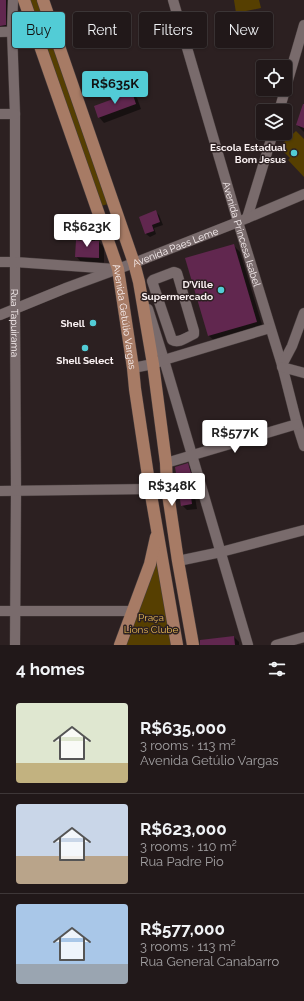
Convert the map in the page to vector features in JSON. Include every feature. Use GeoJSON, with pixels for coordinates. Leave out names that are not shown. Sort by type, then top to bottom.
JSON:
{"type":"FeatureCollection","features":[{"type":"Feature","properties":{"kind":"main road","name":"Avenida Getúlio Vargas"},"geometry":{"type":"LineString","coordinates":[[24,0],[28,12]]}},
{"type":"Feature","properties":{"kind":"main road","name":"Avenida Getúlio Vargas"},"geometry":{"type":"LineString","coordinates":[[42,0],[134,263],[139,282],[153,364],[178,561],[193,645]]}},
{"type":"Feature","properties":{"kind":"main road","name":"Avenida Getúlio Vargas"},"geometry":{"type":"LineString","coordinates":[[41,48],[118,269],[150,489],[177,645]]}},
{"type":"Feature","properties":{"kind":"main road"},"geometry":{"type":"LineString","coordinates":[[53,85],[61,95],[69,95],[71,92],[70,80]]}},
{"type":"Feature","properties":{"kind":"main road"},"geometry":{"type":"LineString","coordinates":[[72,138],[71,129],[74,124],[78,122],[83,126],[88,134]]}},
{"type":"Feature","properties":{"kind":"main road"},"geometry":{"type":"LineString","coordinates":[[155,515],[163,515],[166,517],[174,528]]}},
{"type":"Feature","properties":{"kind":"main road"},"geometry":{"type":"LineString","coordinates":[[120,645],[150,564],[158,532]]}},
{"type":"Feature","properties":{"kind":"street","name":"Rua Tapuirama"},"geometry":{"type":"LineString","coordinates":[[12,0],[12,12]]}},
{"type":"Feature","properties":{"kind":"street","name":"Avenida Princesa Isabel"},"geometry":{"type":"LineString","coordinates":[[172,0],[242,220],[270,328],[304,446]]}},
{"type":"Feature","properties":{"kind":"street"},"geometry":{"type":"LineString","coordinates":[[281,104],[304,25]]}},
{"type":"Feature","properties":{"kind":"street"},"geometry":{"type":"LineString","coordinates":[[0,32],[12,31]]}},
{"type":"Feature","properties":{"kind":"street","name":"Rua Tapuirama"},"geometry":{"type":"LineString","coordinates":[[13,48],[15,114],[15,645]]}},
{"type":"Feature","properties":{"kind":"street"},"geometry":{"type":"LineString","coordinates":[[0,114],[15,114]]}},
{"type":"Feature","properties":{"kind":"street"},"geometry":{"type":"LineString","coordinates":[[242,220],[270,140]]}},
{"type":"Feature","properties":{"kind":"street","name":"Avenida Paes Leme"},"geometry":{"type":"LineString","coordinates":[[0,315],[66,288],[134,263],[304,194]]}},
{"type":"Feature","properties":{"kind":"street"},"geometry":{"type":"LineString","coordinates":[[0,262],[118,269]]}},
{"type":"Feature","properties":{"kind":"street"},"geometry":{"type":"LineString","coordinates":[[174,272],[177,273],[194,331],[194,334],[179,342],[174,342],[172,340],[152,281],[174,272]]}},
{"type":"Feature","properties":{"kind":"street"},"geometry":{"type":"LineString","coordinates":[[139,282],[164,360],[248,645]]}},
{"type":"Feature","properties":{"kind":"street"},"geometry":{"type":"LineString","coordinates":[[304,313],[292,346],[282,366],[304,372]]}},
{"type":"Feature","properties":{"kind":"street"},"geometry":{"type":"LineString","coordinates":[[151,319],[164,316]]}},
{"type":"Feature","properties":{"kind":"street"},"geometry":{"type":"LineString","coordinates":[[133,368],[153,364],[270,328]]}},
{"type":"Feature","properties":{"kind":"street"},"geometry":{"type":"LineString","coordinates":[[179,342],[182,354]]}},
{"type":"Feature","properties":{"kind":"street"},"geometry":{"type":"LineString","coordinates":[[166,463],[297,424]]}},
{"type":"Feature","properties":{"kind":"street"},"geometry":{"type":"LineString","coordinates":[[0,491],[150,489]]}},
{"type":"Feature","properties":{"kind":"street"},"geometry":{"type":"LineString","coordinates":[[178,561],[221,552],[304,530]]}},
{"type":"Feature","properties":{"kind":"street"},"geometry":{"type":"LineString","coordinates":[[0,611],[133,612]]}},
{"type":"Feature","properties":{"kind":"street"},"geometry":{"type":"LineString","coordinates":[[276,645],[304,637]]}},
{"type":"Feature","properties":{"kind":"green space"},"geometry":{"type":"Polygon","coordinates":[[[30,0],[39,0],[43,12],[34,12],[30,0]]]}},
{"type":"Feature","properties":{"kind":"green space"},"geometry":{"type":"Polygon","coordinates":[[[234,0],[259,0],[261,8],[236,12],[234,0]]]}},
{"type":"Feature","properties":{"kind":"green space"},"geometry":{"type":"Polygon","coordinates":[[[47,48],[55,48],[108,204],[101,206],[47,48]]]}},
{"type":"Feature","properties":{"kind":"green space","name":"Escola Estadual Bom Jesus"},"geometry":{"type":"Polygon","coordinates":[[[296,131],[304,139],[304,177],[288,160],[290,158],[279,147],[286,140],[292,140],[292,135],[296,131]]]}},
{"type":"Feature","properties":{"kind":"green space","name":"Praça Lions Clube"},"geometry":{"type":"Polygon","coordinates":[[[157,532],[177,645],[120,645],[157,532]]]}},
{"type":"Feature","properties":{"kind":"building"},"geometry":{"type":"Polygon","coordinates":[[[0,0],[6,0],[6,25],[0,26],[0,0]]]}},
{"type":"Feature","properties":{"kind":"building"},"geometry":{"type":"Polygon","coordinates":[[[132,92],[136,104],[98,118],[94,106],[132,92]]]}},
{"type":"Feature","properties":{"kind":"building","name":"Escola Estadual Bom Jesus"},"geometry":{"type":"Polygon","coordinates":[[[304,104],[304,128],[296,125],[304,104]]]}},
{"type":"Feature","properties":{"kind":"building"},"geometry":{"type":"Polygon","coordinates":[[[156,210],[160,222],[152,225],[154,231],[145,234],[139,217],[156,210]]]}},
{"type":"Feature","properties":{"kind":"building"},"geometry":{"type":"Polygon","coordinates":[[[82,234],[91,234],[91,241],[99,241],[99,258],[75,257],[76,240],[81,241],[82,234]]]}},
{"type":"Feature","properties":{"kind":"building","name":"D’Ville Supermercado"},"geometry":{"type":"Polygon","coordinates":[[[234,244],[257,322],[208,336],[185,258],[234,244]]]}},
{"type":"Feature","properties":{"kind":"building"},"geometry":{"type":"Polygon","coordinates":[[[188,463],[191,473],[188,474],[192,504],[181,506],[175,467],[188,463]]]}},
{"type":"Feature","properties":{"kind":"building"},"geometry":{"type":"Polygon","coordinates":[[[234,636],[235,645],[200,645],[200,640],[234,636]]]}},
{"type":"Feature","properties":{"kind":"place","name":"Escola Estadual Bom Jesus"},"geometry":{"type":"Point","coordinates":[294,153]}},
{"type":"Feature","properties":{"kind":"place","name":"D’Ville Supermercado"},"geometry":{"type":"Point","coordinates":[221,290]}},
{"type":"Feature","properties":{"kind":"place","name":"Shell"},"geometry":{"type":"Point","coordinates":[93,323]}},
{"type":"Feature","properties":{"kind":"place","name":"Shell Select"},"geometry":{"type":"Point","coordinates":[85,348]}}]}
